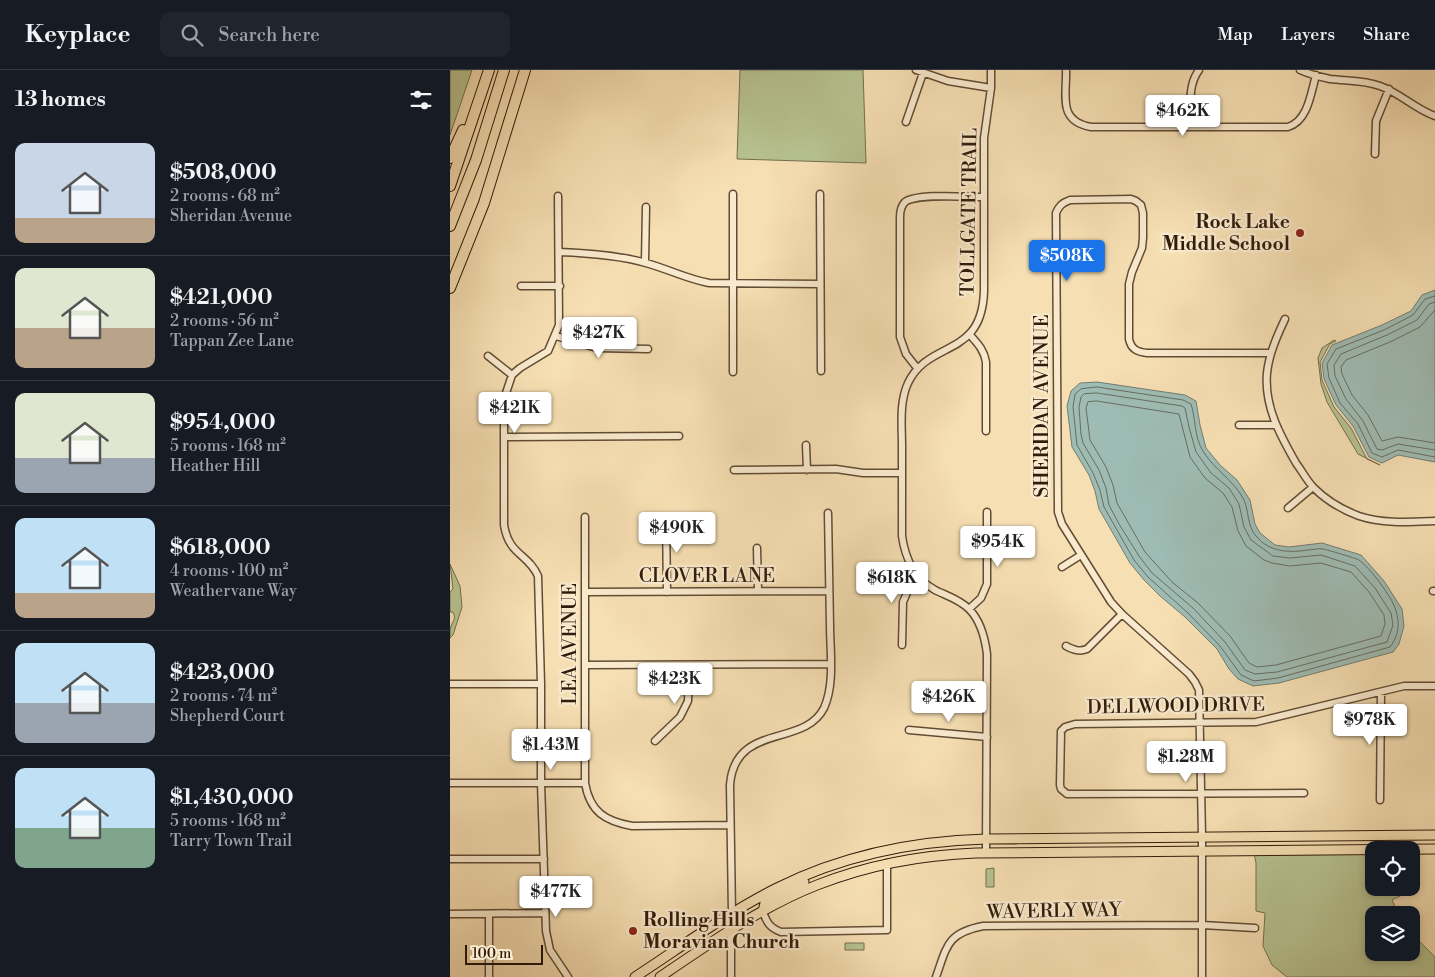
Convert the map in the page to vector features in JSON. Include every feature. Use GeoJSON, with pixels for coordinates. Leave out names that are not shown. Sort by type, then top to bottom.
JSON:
{"type":"FeatureCollection","features":[{"type":"Feature","properties":{"kind":"highway"},"geometry":{"type":"LineString","coordinates":[[450,158],[469,119],[485,70]]}},
{"type":"Feature","properties":{"kind":"highway"},"geometry":{"type":"LineString","coordinates":[[450,186],[489,70]]}},
{"type":"Feature","properties":{"kind":"highway"},"geometry":{"type":"LineString","coordinates":[[450,226],[476,160],[504,70]]}},
{"type":"Feature","properties":{"kind":"highway"},"geometry":{"type":"LineString","coordinates":[[450,288],[484,203],[525,70]]}},
{"type":"Feature","properties":{"kind":"main road"},"geometry":{"type":"LineString","coordinates":[[635,977],[732,914],[770,892],[812,872],[852,858],[901,847],[935,842],[986,839],[1435,835]]}},
{"type":"Feature","properties":{"kind":"main road"},"geometry":{"type":"LineString","coordinates":[[660,977],[695,953],[763,912],[816,886],[887,863],[933,855],[986,852],[1435,849]]}},
{"type":"Feature","properties":{"kind":"main road"},"geometry":{"type":"LineString","coordinates":[[763,912],[765,903],[804,882],[812,872]]}},
{"type":"Feature","properties":{"kind":"main road"},"geometry":{"type":"LineString","coordinates":[[695,953],[703,943],[723,930],[731,921],[732,914]]}},
{"type":"Feature","properties":{"kind":"street"},"geometry":{"type":"LineString","coordinates":[[916,70],[948,81],[991,88]]}},
{"type":"Feature","properties":{"kind":"street","name":"TOLLGATE TRAIL"},"geometry":{"type":"LineString","coordinates":[[970,335],[980,314],[984,298],[984,138],[991,88],[991,70]]}},
{"type":"Feature","properties":{"kind":"street"},"geometry":{"type":"LineString","coordinates":[[1066,70],[1066,107],[1072,119],[1091,127],[1282,128],[1293,125],[1302,118],[1316,75]]}},
{"type":"Feature","properties":{"kind":"street"},"geometry":{"type":"LineString","coordinates":[[1191,127],[1192,81],[1199,70]]}},
{"type":"Feature","properties":{"kind":"street"},"geometry":{"type":"LineString","coordinates":[[1300,70],[1331,79],[1366,82],[1389,89],[1420,109],[1435,116]]}},
{"type":"Feature","properties":{"kind":"street"},"geometry":{"type":"LineString","coordinates":[[906,122],[923,73]]}},
{"type":"Feature","properties":{"kind":"street"},"geometry":{"type":"LineString","coordinates":[[1375,154],[1376,121],[1389,89]]}},
{"type":"Feature","properties":{"kind":"street"},"geometry":{"type":"LineString","coordinates":[[733,194],[733,372]]}},
{"type":"Feature","properties":{"kind":"street"},"geometry":{"type":"LineString","coordinates":[[820,194],[822,371]]}},
{"type":"Feature","properties":{"kind":"street"},"geometry":{"type":"LineString","coordinates":[[558,196],[560,315],[556,336],[548,351],[512,375],[504,399],[504,525],[506,536],[515,550],[530,563],[538,576],[541,783],[546,932],[550,950],[568,977]]}},
{"type":"Feature","properties":{"kind":"street"},"geometry":{"type":"LineString","coordinates":[[917,368],[906,354],[900,337],[901,208],[904,203],[918,197],[984,197]]}},
{"type":"Feature","properties":{"kind":"street","name":"SHERIDAN AVENUE"},"geometry":{"type":"LineString","coordinates":[[1202,977],[1199,690],[1189,674],[1111,602],[1062,524],[1058,512],[1056,214],[1062,203],[1070,200],[1131,199],[1141,205],[1143,213],[1142,248],[1132,272],[1128,293],[1129,339],[1134,349],[1147,353],[1271,354]]}},
{"type":"Feature","properties":{"kind":"street"},"geometry":{"type":"LineString","coordinates":[[646,207],[646,262]]}},
{"type":"Feature","properties":{"kind":"street"},"geometry":{"type":"LineString","coordinates":[[559,252],[611,255],[646,262],[695,280],[733,284],[820,284]]}},
{"type":"Feature","properties":{"kind":"street"},"geometry":{"type":"LineString","coordinates":[[521,286],[560,286]]}},
{"type":"Feature","properties":{"kind":"street"},"geometry":{"type":"LineString","coordinates":[[1285,319],[1271,354],[1267,373],[1270,405],[1275,425],[1294,459],[1313,487],[1343,508],[1372,520],[1435,522]]}},
{"type":"Feature","properties":{"kind":"street"},"geometry":{"type":"LineString","coordinates":[[986,431],[985,354],[970,335],[917,368],[908,384],[902,406],[903,544],[908,560],[919,577],[934,589],[951,596],[969,609],[983,631],[986,647],[986,852]]}},
{"type":"Feature","properties":{"kind":"street"},"geometry":{"type":"LineString","coordinates":[[556,336],[597,348],[648,349]]}},
{"type":"Feature","properties":{"kind":"street"},"geometry":{"type":"LineString","coordinates":[[488,356],[512,375]]}},
{"type":"Feature","properties":{"kind":"street"},"geometry":{"type":"LineString","coordinates":[[1240,425],[1275,425]]}},
{"type":"Feature","properties":{"kind":"street"},"geometry":{"type":"LineString","coordinates":[[504,437],[679,436]]}},
{"type":"Feature","properties":{"kind":"street"},"geometry":{"type":"LineString","coordinates":[[806,445],[807,470]]}},
{"type":"Feature","properties":{"kind":"street"},"geometry":{"type":"LineString","coordinates":[[734,470],[836,469],[863,473],[902,473]]}},
{"type":"Feature","properties":{"kind":"street"},"geometry":{"type":"LineString","coordinates":[[1288,508],[1313,487]]}},
{"type":"Feature","properties":{"kind":"street"},"geometry":{"type":"LineString","coordinates":[[969,609],[981,598],[987,584],[987,512]]}},
{"type":"Feature","properties":{"kind":"street"},"geometry":{"type":"LineString","coordinates":[[732,914],[731,776],[738,760],[745,751],[755,744],[798,729],[811,722],[819,715],[828,697],[830,664],[828,514]]}},
{"type":"Feature","properties":{"kind":"street","name":"LEA AVENUE"},"geometry":{"type":"LineString","coordinates":[[585,517],[585,783],[589,799],[606,819],[632,826],[730,825]]}},
{"type":"Feature","properties":{"kind":"street"},"geometry":{"type":"LineString","coordinates":[[666,517],[667,592]]}},
{"type":"Feature","properties":{"kind":"street"},"geometry":{"type":"LineString","coordinates":[[757,548],[758,591]]}},
{"type":"Feature","properties":{"kind":"street"},"geometry":{"type":"LineString","coordinates":[[1062,566],[1081,555]]}},
{"type":"Feature","properties":{"kind":"street"},"geometry":{"type":"LineString","coordinates":[[902,645],[902,602],[909,588],[919,577]]}},
{"type":"Feature","properties":{"kind":"street","name":"CLOVER LANE"},"geometry":{"type":"LineString","coordinates":[[585,592],[829,591]]}},
{"type":"Feature","properties":{"kind":"street"},"geometry":{"type":"LineString","coordinates":[[1066,646],[1075,650],[1087,650],[1122,614]]}},
{"type":"Feature","properties":{"kind":"street"},"geometry":{"type":"LineString","coordinates":[[585,666],[830,664]]}},
{"type":"Feature","properties":{"kind":"street"},"geometry":{"type":"LineString","coordinates":[[655,741],[680,717],[685,709],[689,693],[689,665]]}},
{"type":"Feature","properties":{"kind":"street"},"geometry":{"type":"LineString","coordinates":[[450,684],[541,684]]}},
{"type":"Feature","properties":{"kind":"street","name":"DELLWOOD DRIVE"},"geometry":{"type":"LineString","coordinates":[[1201,794],[1074,795],[1064,792],[1060,785],[1061,732],[1064,727],[1075,724],[1262,722],[1404,686],[1435,686]]}},
{"type":"Feature","properties":{"kind":"street"},"geometry":{"type":"LineString","coordinates":[[1380,800],[1381,692]]}},
{"type":"Feature","properties":{"kind":"street"},"geometry":{"type":"LineString","coordinates":[[909,730],[987,737]]}},
{"type":"Feature","properties":{"kind":"street"},"geometry":{"type":"LineString","coordinates":[[450,783],[585,783]]}},
{"type":"Feature","properties":{"kind":"street"},"geometry":{"type":"LineString","coordinates":[[1201,794],[1304,793]]}},
{"type":"Feature","properties":{"kind":"street"},"geometry":{"type":"LineString","coordinates":[[450,860],[544,859]]}},
{"type":"Feature","properties":{"kind":"street"},"geometry":{"type":"LineString","coordinates":[[763,912],[766,923],[773,929],[781,932],[887,930],[887,863]]}},
{"type":"Feature","properties":{"kind":"street"},"geometry":{"type":"LineString","coordinates":[[450,914],[545,913]]}},
{"type":"Feature","properties":{"kind":"street"},"geometry":{"type":"LineString","coordinates":[[489,977],[490,914]]}},
{"type":"Feature","properties":{"kind":"street","name":"WAVERLY WAY"},"geometry":{"type":"LineString","coordinates":[[936,977],[946,948],[952,938],[960,932],[983,926],[1202,925],[1255,928]]}},
{"type":"Feature","properties":{"kind":"street"},"geometry":{"type":"LineString","coordinates":[[731,931],[731,977]]}},
{"type":"Feature","properties":{"kind":"green space"},"geometry":{"type":"Polygon","coordinates":[[[450,70],[472,70],[450,135],[450,70]]]}},
{"type":"Feature","properties":{"kind":"green space"},"geometry":{"type":"Polygon","coordinates":[[[740,70],[863,70],[866,163],[737,159],[740,70]]]}},
{"type":"Feature","properties":{"kind":"green space"},"geometry":{"type":"Polygon","coordinates":[[[1334,340],[1336,341],[1330,344],[1320,362],[1322,380],[1334,407],[1351,428],[1367,458],[1358,454],[1327,402],[1321,384],[1318,358],[1322,348],[1334,340]]]}},
{"type":"Feature","properties":{"kind":"green space"},"geometry":{"type":"Polygon","coordinates":[[[450,564],[460,586],[462,607],[453,635],[450,638],[454,617],[453,612],[450,612],[450,592],[453,589],[450,564]]]}},
{"type":"Feature","properties":{"kind":"green space"},"geometry":{"type":"Polygon","coordinates":[[[1254,853],[1365,853],[1365,896],[1400,896],[1392,900],[1395,906],[1365,906],[1365,961],[1420,961],[1420,942],[1435,957],[1435,977],[1287,977],[1272,965],[1263,946],[1265,913],[1256,911],[1256,863],[1254,853]]]}},
{"type":"Feature","properties":{"kind":"green space"},"geometry":{"type":"Polygon","coordinates":[[[994,868],[994,887],[986,887],[986,869],[994,868]]]}},
{"type":"Feature","properties":{"kind":"green space"},"geometry":{"type":"Polygon","coordinates":[[[845,943],[864,943],[864,950],[845,950],[845,943]]]}},
{"type":"Feature","properties":{"kind":"water"},"geometry":{"type":"Polygon","coordinates":[[[1435,290],[1435,462],[1398,455],[1382,463],[1369,457],[1353,426],[1336,405],[1324,379],[1322,363],[1332,345],[1411,311],[1422,295],[1435,290]]]}},
{"type":"Feature","properties":{"kind":"water"},"geometry":{"type":"Polygon","coordinates":[[[1097,382],[1185,395],[1196,401],[1206,448],[1220,465],[1237,480],[1250,500],[1255,524],[1260,533],[1275,545],[1289,547],[1322,543],[1361,555],[1384,581],[1402,609],[1404,626],[1399,644],[1393,652],[1279,683],[1253,686],[1238,679],[1229,669],[1217,649],[1185,617],[1160,596],[1130,563],[1099,509],[1089,475],[1072,447],[1067,406],[1071,391],[1080,383],[1097,382]]]}},
{"type":"Feature","properties":{"kind":"place","name":"Rock Lake Middle School"},"geometry":{"type":"Point","coordinates":[1300,233]}},
{"type":"Feature","properties":{"kind":"place","name":"Rolling Hills Moravian Church"},"geometry":{"type":"Point","coordinates":[633,931]}}]}
